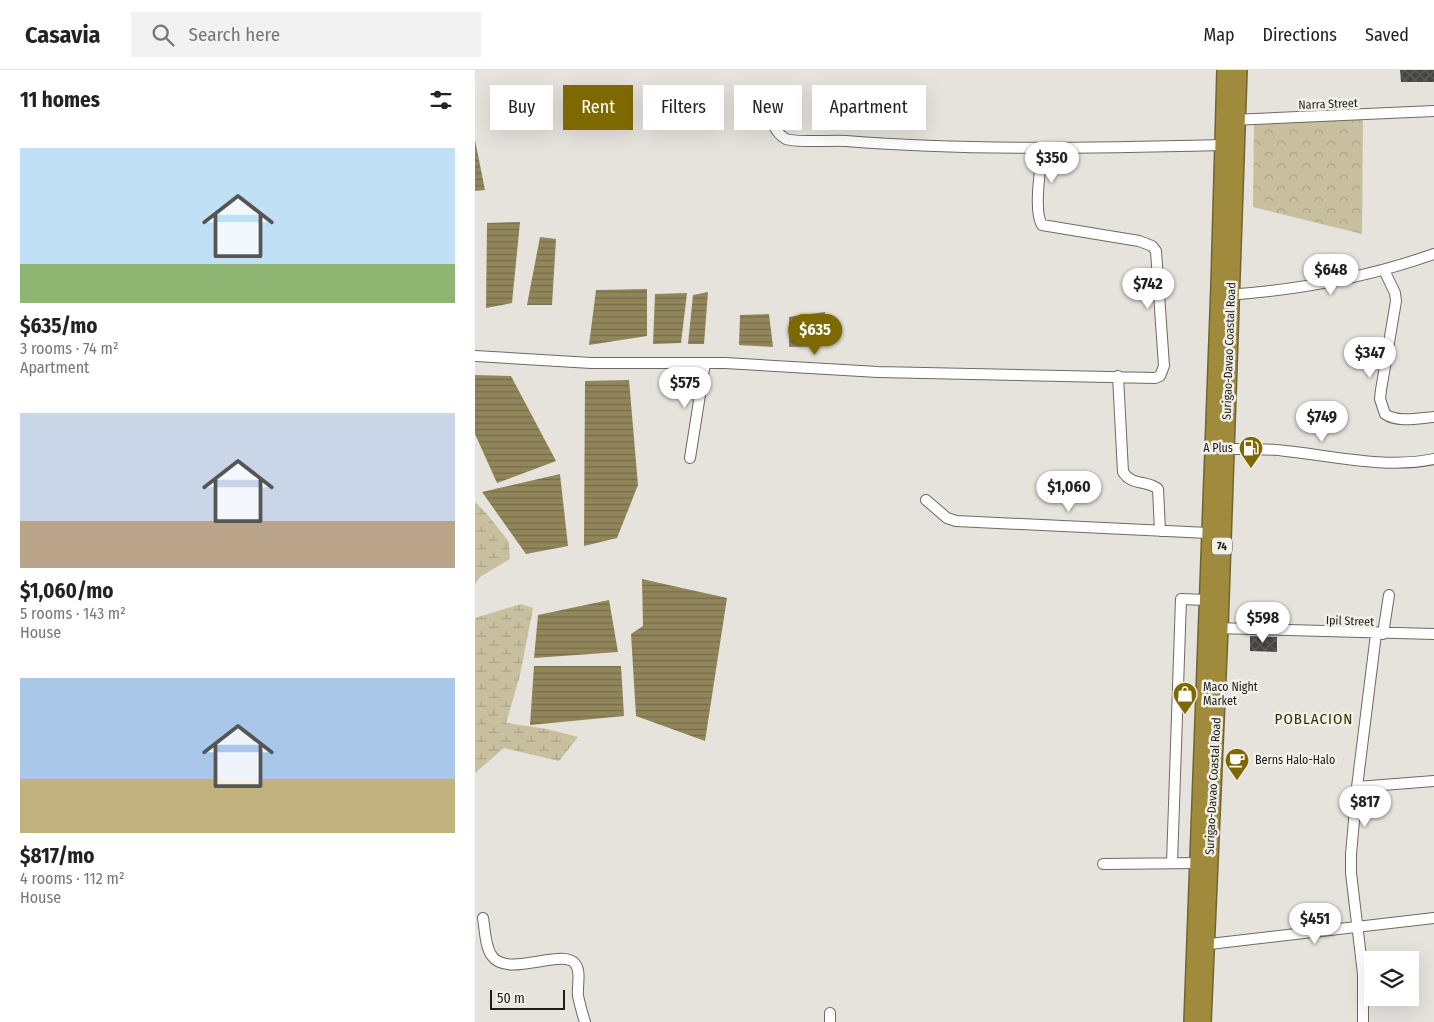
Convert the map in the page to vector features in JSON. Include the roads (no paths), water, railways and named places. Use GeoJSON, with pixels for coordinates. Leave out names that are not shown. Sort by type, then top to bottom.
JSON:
{"type":"FeatureCollection","features":[{"type":"Feature","properties":{"kind":"highway","name":"Surigao-Davao Coastal Road"},"geometry":{"type":"LineString","coordinates":[[1225,70],[1231,121],[1224,145],[1225,295]]}},
{"type":"Feature","properties":{"kind":"highway","name":"Surigao-Davao Coastal Road"},"geometry":{"type":"LineString","coordinates":[[1192,1022],[1200,945],[1231,121],[1239,70]]}},
{"type":"Feature","properties":{"kind":"highway","name":"Surigao-Davao Coastal Road"},"geometry":{"type":"LineString","coordinates":[[1203,1022],[1198,863],[1213,628],[1207,600],[1209,532],[1219,449]]}},
{"type":"Feature","properties":{"kind":"street","name":"Narra Street"},"geometry":{"type":"LineString","coordinates":[[1231,121],[1434,111]]}},
{"type":"Feature","properties":{"kind":"street"},"geometry":{"type":"LineString","coordinates":[[777,130],[781,136],[789,140],[826,140],[948,148],[1224,145]]}},
{"type":"Feature","properties":{"kind":"street"},"geometry":{"type":"LineString","coordinates":[[475,356],[591,363],[705,363],[878,372],[1155,378],[1162,374],[1164,366],[1158,257],[1152,246],[1146,243],[1042,225],[1039,221],[1038,208],[1042,148]]}},
{"type":"Feature","properties":{"kind":"street"},"geometry":{"type":"LineString","coordinates":[[1225,295],[1277,292],[1333,283],[1384,270],[1434,254]]}},
{"type":"Feature","properties":{"kind":"street"},"geometry":{"type":"LineString","coordinates":[[1384,270],[1395,292],[1396,301],[1380,399],[1385,414],[1390,418],[1399,419],[1434,417]]}},
{"type":"Feature","properties":{"kind":"street"},"geometry":{"type":"LineString","coordinates":[[690,458],[705,363]]}},
{"type":"Feature","properties":{"kind":"street"},"geometry":{"type":"LineString","coordinates":[[1118,376],[1123,472],[1132,481],[1159,489],[1160,531]]}},
{"type":"Feature","properties":{"kind":"street"},"geometry":{"type":"LineString","coordinates":[[1219,449],[1284,450],[1374,461],[1405,462],[1434,459]]}},
{"type":"Feature","properties":{"kind":"street"},"geometry":{"type":"LineString","coordinates":[[926,500],[947,518],[955,521],[1209,532]]}},
{"type":"Feature","properties":{"kind":"street"},"geometry":{"type":"LineString","coordinates":[[1363,1022],[1363,974],[1351,873],[1357,787],[1379,634],[1389,596]]}},
{"type":"Feature","properties":{"kind":"street"},"geometry":{"type":"LineString","coordinates":[[1172,863],[1181,600],[1207,600]]}},
{"type":"Feature","properties":{"kind":"street","name":"Ipil Street"},"geometry":{"type":"LineString","coordinates":[[1213,628],[1434,634]]}},
{"type":"Feature","properties":{"kind":"street"},"geometry":{"type":"LineString","coordinates":[[1357,787],[1434,781]]}},
{"type":"Feature","properties":{"kind":"street"},"geometry":{"type":"LineString","coordinates":[[1103,864],[1198,863]]}},
{"type":"Feature","properties":{"kind":"street"},"geometry":{"type":"LineString","coordinates":[[483,918],[490,954],[495,960],[517,964],[564,958],[575,963],[578,968],[578,994],[585,1022]]}},
{"type":"Feature","properties":{"kind":"street"},"geometry":{"type":"LineString","coordinates":[[1200,945],[1434,918]]}},
{"type":"Feature","properties":{"kind":"place","name":"A Plus"},"geometry":{"type":"Point","coordinates":[1251,469]}},
{"type":"Feature","properties":{"kind":"place","name":"Maco Night Market"},"geometry":{"type":"Point","coordinates":[1185,715]}},
{"type":"Feature","properties":{"kind":"place","name":"Berns Halo-Halo"},"geometry":{"type":"Point","coordinates":[1237,781]}},
{"type":"Feature","properties":{"kind":"district","name":"POBLACION"},"geometry":{"type":"Point","coordinates":[1314,719]}}]}
